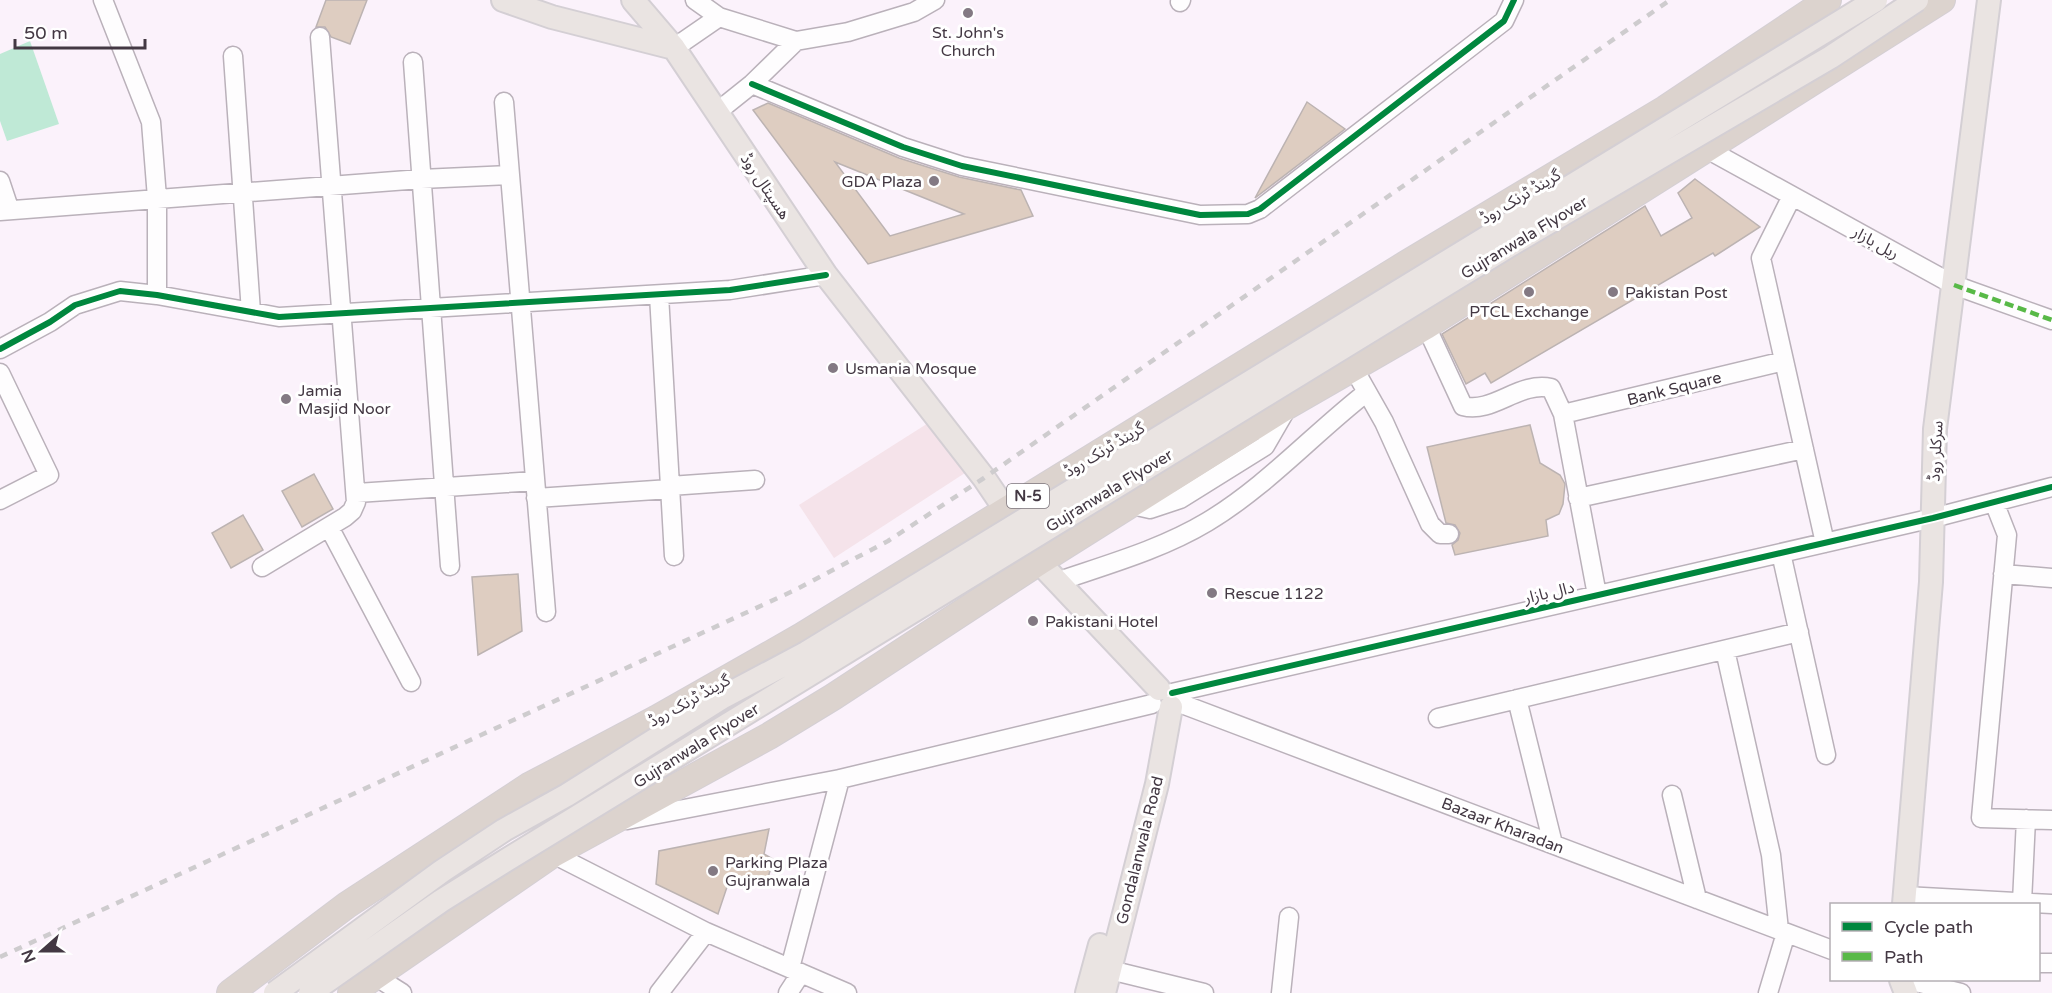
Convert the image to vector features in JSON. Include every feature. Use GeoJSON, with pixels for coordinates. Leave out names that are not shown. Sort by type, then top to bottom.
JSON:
{"type":"FeatureCollection","features":[{"type":"Feature","properties":{"kind":"highway","name":"گرینڈ ٹرنک روڈ"},"geometry":{"type":"LineString","coordinates":[[230,993],[347,905],[529,786],[656,719],[802,636],[1250,359],[1665,109],[1828,0]]}},
{"type":"Feature","properties":{"kind":"highway"},"geometry":{"type":"LineString","coordinates":[[351,993],[553,854],[769,736],[833,697],[1039,562],[1287,406],[1426,326],[1942,0]]}},
{"type":"Feature","properties":{"kind":"highway"},"geometry":{"type":"LineString","coordinates":[[1250,359],[1287,406]]}},
{"type":"Feature","properties":{"kind":"highway"},"geometry":{"type":"LineString","coordinates":[[802,636],[833,697]]}},
{"type":"Feature","properties":{"kind":"main road"},"geometry":{"type":"LineString","coordinates":[[502,0],[552,17],[674,48]]}},
{"type":"Feature","properties":{"kind":"main road","name":"ھسپتال روڈ"},"geometry":{"type":"LineString","coordinates":[[633,0],[674,48],[826,275],[1005,509]]}},
{"type":"Feature","properties":{"kind":"main road","name":"Gujranwala Flyover"},"geometry":{"type":"LineString","coordinates":[[275,993],[442,871],[504,830],[567,795],[723,697],[816,646],[1876,0]]}},
{"type":"Feature","properties":{"kind":"main road","name":"Gujranwala Flyover"},"geometry":{"type":"LineString","coordinates":[[310,993],[441,901],[505,861],[1512,244],[1831,57],[1917,0]]}},
{"type":"Feature","properties":{"kind":"main road","name":"سرکلر روڈ"},"geometry":{"type":"LineString","coordinates":[[1905,900],[1931,582],[1935,429],[1989,0]]}},
{"type":"Feature","properties":{"kind":"main road"},"geometry":{"type":"LineString","coordinates":[[1039,562],[1059,581],[1164,701]]}},
{"type":"Feature","properties":{"kind":"main road","name":"Gondalanwala Road"},"geometry":{"type":"LineString","coordinates":[[1104,993],[1157,784],[1164,701]]}},
{"type":"Feature","properties":{"kind":"main road","name":"Gondalanwala Road"},"geometry":{"type":"LineString","coordinates":[[1088,993],[1164,701]]}},
{"type":"Feature","properties":{"kind":"street"},"geometry":{"type":"LineString","coordinates":[[103,0],[151,122],[157,198],[157,295]]}},
{"type":"Feature","properties":{"kind":"street"},"geometry":{"type":"LineString","coordinates":[[695,0],[719,17],[796,41],[848,32],[914,12],[935,0]]}},
{"type":"Feature","properties":{"kind":"street"},"geometry":{"type":"LineString","coordinates":[[752,84],[903,147],[962,166],[1200,215],[1248,214],[1260,209],[1504,21],[1514,0]]}},
{"type":"Feature","properties":{"kind":"street"},"geometry":{"type":"LineString","coordinates":[[674,48],[719,17]]}},
{"type":"Feature","properties":{"kind":"street"},"geometry":{"type":"LineString","coordinates":[[262,567],[352,511],[357,492],[320,37]]}},
{"type":"Feature","properties":{"kind":"street"},"geometry":{"type":"LineString","coordinates":[[717,112],[752,84],[796,41]]}},
{"type":"Feature","properties":{"kind":"street"},"geometry":{"type":"LineString","coordinates":[[233,56],[251,312]]}},
{"type":"Feature","properties":{"kind":"street"},"geometry":{"type":"LineString","coordinates":[[413,62],[450,566]]}},
{"type":"Feature","properties":{"kind":"street"},"geometry":{"type":"LineString","coordinates":[[504,102],[546,612]]}},
{"type":"Feature","properties":{"kind":"street","name":"ریل بازار"},"geometry":{"type":"LineString","coordinates":[[1707,149],[1954,285],[2052,320]]}},
{"type":"Feature","properties":{"kind":"street"},"geometry":{"type":"LineString","coordinates":[[0,181],[4,209],[331,185],[510,175]]}},
{"type":"Feature","properties":{"kind":"street"},"geometry":{"type":"LineString","coordinates":[[1792,196],[1761,258],[1825,543]]}},
{"type":"Feature","properties":{"kind":"street"},"geometry":{"type":"LineString","coordinates":[[0,349],[50,322],[75,305],[120,291],[157,295],[279,317],[730,290],[826,275]]}},
{"type":"Feature","properties":{"kind":"street"},"geometry":{"type":"LineString","coordinates":[[659,294],[674,556]]}},
{"type":"Feature","properties":{"kind":"street"},"geometry":{"type":"LineString","coordinates":[[1426,326],[1463,406],[1473,409],[1526,388],[1544,386],[1551,388],[1563,414],[1597,595]]}},
{"type":"Feature","properties":{"kind":"street","name":"Bank Square"},"geometry":{"type":"LineString","coordinates":[[1563,414],[1784,361]]}},
{"type":"Feature","properties":{"kind":"street"},"geometry":{"type":"LineString","coordinates":[[1354,369],[1384,422],[1430,524],[1440,534],[1449,534]]}},
{"type":"Feature","properties":{"kind":"street"},"geometry":{"type":"LineString","coordinates":[[0,373],[49,475],[0,500]]}},
{"type":"Feature","properties":{"kind":"street"},"geometry":{"type":"LineString","coordinates":[[1059,581],[1140,553],[1208,522],[1284,465],[1367,392]]}},
{"type":"Feature","properties":{"kind":"street"},"geometry":{"type":"LineString","coordinates":[[1578,498],[1804,449]]}},
{"type":"Feature","properties":{"kind":"street"},"geometry":{"type":"LineString","coordinates":[[357,492],[445,488],[670,488],[754,480]]}},
{"type":"Feature","properties":{"kind":"street","name":"دال بازار"},"geometry":{"type":"LineString","coordinates":[[611,823],[840,779],[1597,595],[1933,518],[2052,487]]}},
{"type":"Feature","properties":{"kind":"street"},"geometry":{"type":"LineString","coordinates":[[1994,502],[2007,535],[1981,818],[2052,820]]}},
{"type":"Feature","properties":{"kind":"street"},"geometry":{"type":"LineString","coordinates":[[329,527],[411,682]]}},
{"type":"Feature","properties":{"kind":"street"},"geometry":{"type":"LineString","coordinates":[[1781,553],[1826,755]]}},
{"type":"Feature","properties":{"kind":"street"},"geometry":{"type":"LineString","coordinates":[[2003,574],[2052,578]]}},
{"type":"Feature","properties":{"kind":"street"},"geometry":{"type":"LineString","coordinates":[[1438,718],[1799,632]]}},
{"type":"Feature","properties":{"kind":"street"},"geometry":{"type":"LineString","coordinates":[[1725,650],[1771,855],[1783,932],[1768,993]]}},
{"type":"Feature","properties":{"kind":"street"},"geometry":{"type":"LineString","coordinates":[[1517,699],[1553,844]]}},
{"type":"Feature","properties":{"kind":"street","name":"Bazaar Kharadan"},"geometry":{"type":"LineString","coordinates":[[1164,701],[1553,844],[1830,949]]}},
{"type":"Feature","properties":{"kind":"street"},"geometry":{"type":"LineString","coordinates":[[788,993],[840,779]]}},
{"type":"Feature","properties":{"kind":"street"},"geometry":{"type":"LineString","coordinates":[[1672,795],[1697,899]]}},
{"type":"Feature","properties":{"kind":"street"},"geometry":{"type":"LineString","coordinates":[[2022,902],[2026,819]]}},
{"type":"Feature","properties":{"kind":"street"},"geometry":{"type":"LineString","coordinates":[[553,854],[706,932],[847,993]]}},
{"type":"Feature","properties":{"kind":"street"},"geometry":{"type":"LineString","coordinates":[[1905,900],[2037,903]]}},
{"type":"Feature","properties":{"kind":"street"},"geometry":{"type":"LineString","coordinates":[[1281,993],[1289,917]]}},
{"type":"Feature","properties":{"kind":"street"},"geometry":{"type":"LineString","coordinates":[[659,993],[706,932]]}},
{"type":"Feature","properties":{"kind":"street"},"geometry":{"type":"LineString","coordinates":[[1110,970],[1204,993]]}},
{"type":"Feature","properties":{"kind":"street"},"geometry":{"type":"LineString","coordinates":[[375,976],[402,993]]}},
{"type":"Feature","properties":{"kind":"street"},"geometry":{"type":"LineString","coordinates":[[1912,981],[1961,993]]}},
{"type":"Feature","properties":{"kind":"shaded area"},"geometry":{"type":"Polygon","coordinates":[[[933,420],[968,471],[834,558],[799,505],[933,420]]]}},
{"type":"Feature","properties":{"kind":"green space"},"geometry":{"type":"Polygon","coordinates":[[[30,41],[59,124],[7,141],[0,121],[0,54],[30,41]]]}},
{"type":"Feature","properties":{"kind":"building"},"geometry":{"type":"Polygon","coordinates":[[[326,0],[367,0],[350,44],[331,37],[325,27],[316,27],[326,0]]]}},
{"type":"Feature","properties":{"kind":"building"},"geometry":{"type":"Polygon","coordinates":[[[1307,102],[1345,129],[1255,198],[1307,102]]]}},
{"type":"Feature","properties":{"kind":"building","name":"GDA Plaza"},"geometry":{"type":"Polygon","coordinates":[[[768,103],[899,158],[959,177],[1021,190],[1033,216],[868,264],[753,110],[768,103]],[[835,162],[890,236],[964,214],[835,162]]]}},
{"type":"Feature","properties":{"kind":"building"},"geometry":{"type":"Polygon","coordinates":[[[1695,179],[1760,227],[1715,256],[1713,253],[1491,383],[1485,373],[1466,384],[1442,334],[1645,206],[1661,236],[1692,218],[1678,193],[1695,179]]]}},
{"type":"Feature","properties":{"kind":"building"},"geometry":{"type":"Polygon","coordinates":[[[1530,425],[1540,463],[1560,475],[1565,484],[1563,504],[1559,514],[1546,520],[1548,536],[1455,555],[1452,545],[1458,540],[1460,533],[1455,525],[1446,523],[1427,447],[1530,425]]]}},
{"type":"Feature","properties":{"kind":"building"},"geometry":{"type":"Polygon","coordinates":[[[314,474],[333,509],[302,527],[282,491],[314,474]]]}},
{"type":"Feature","properties":{"kind":"building"},"geometry":{"type":"Polygon","coordinates":[[[243,515],[263,550],[231,568],[212,533],[243,515]]]}},
{"type":"Feature","properties":{"kind":"building"},"geometry":{"type":"Polygon","coordinates":[[[518,574],[522,631],[478,655],[472,577],[518,574]]]}},
{"type":"Feature","properties":{"kind":"building","name":"Parking Plaza Gujranwala"},"geometry":{"type":"Polygon","coordinates":[[[769,829],[764,854],[773,859],[766,886],[728,884],[718,914],[656,884],[659,851],[769,829]]]}},
{"type":"Feature","properties":{"kind":"railway"},"geometry":{"type":"LineString","coordinates":[[0,957],[793,591],[888,541],[984,478],[1670,0]]}},
{"type":"Feature","properties":{"kind":"marked path"},"geometry":{"type":"LineString","coordinates":[[1954,285],[2052,320]]}},
{"type":"Feature","properties":{"kind":"cycle path"},"geometry":{"type":"LineString","coordinates":[[752,84],[903,147],[962,166],[1200,215],[1248,214],[1260,209],[1504,21],[1514,0]]}},
{"type":"Feature","properties":{"kind":"cycle path"},"geometry":{"type":"LineString","coordinates":[[0,349],[50,322],[75,305],[120,291],[157,295],[279,317],[730,290],[826,275]]}},
{"type":"Feature","properties":{"kind":"cycle path"},"geometry":{"type":"LineString","coordinates":[[1172,693],[1933,518],[2052,487]]}},
{"type":"Feature","properties":{"kind":"place","name":"St. John's Church"},"geometry":{"type":"Point","coordinates":[968,13]}},
{"type":"Feature","properties":{"kind":"place","name":"GDA Plaza"},"geometry":{"type":"Point","coordinates":[934,181]}},
{"type":"Feature","properties":{"kind":"place","name":"PTCL Exchange"},"geometry":{"type":"Point","coordinates":[1529,292]}},
{"type":"Feature","properties":{"kind":"place","name":"Pakistan Post"},"geometry":{"type":"Point","coordinates":[1613,292]}},
{"type":"Feature","properties":{"kind":"place","name":"Usmania Mosque"},"geometry":{"type":"Point","coordinates":[833,368]}},
{"type":"Feature","properties":{"kind":"place","name":"Jamia Masjid Noor"},"geometry":{"type":"Point","coordinates":[286,399]}},
{"type":"Feature","properties":{"kind":"place","name":"Rescue 1122"},"geometry":{"type":"Point","coordinates":[1212,593]}},
{"type":"Feature","properties":{"kind":"place","name":"Pakistani Hotel"},"geometry":{"type":"Point","coordinates":[1033,621]}},
{"type":"Feature","properties":{"kind":"place","name":"Parking Plaza Gujranwala"},"geometry":{"type":"Point","coordinates":[713,871]}}]}
